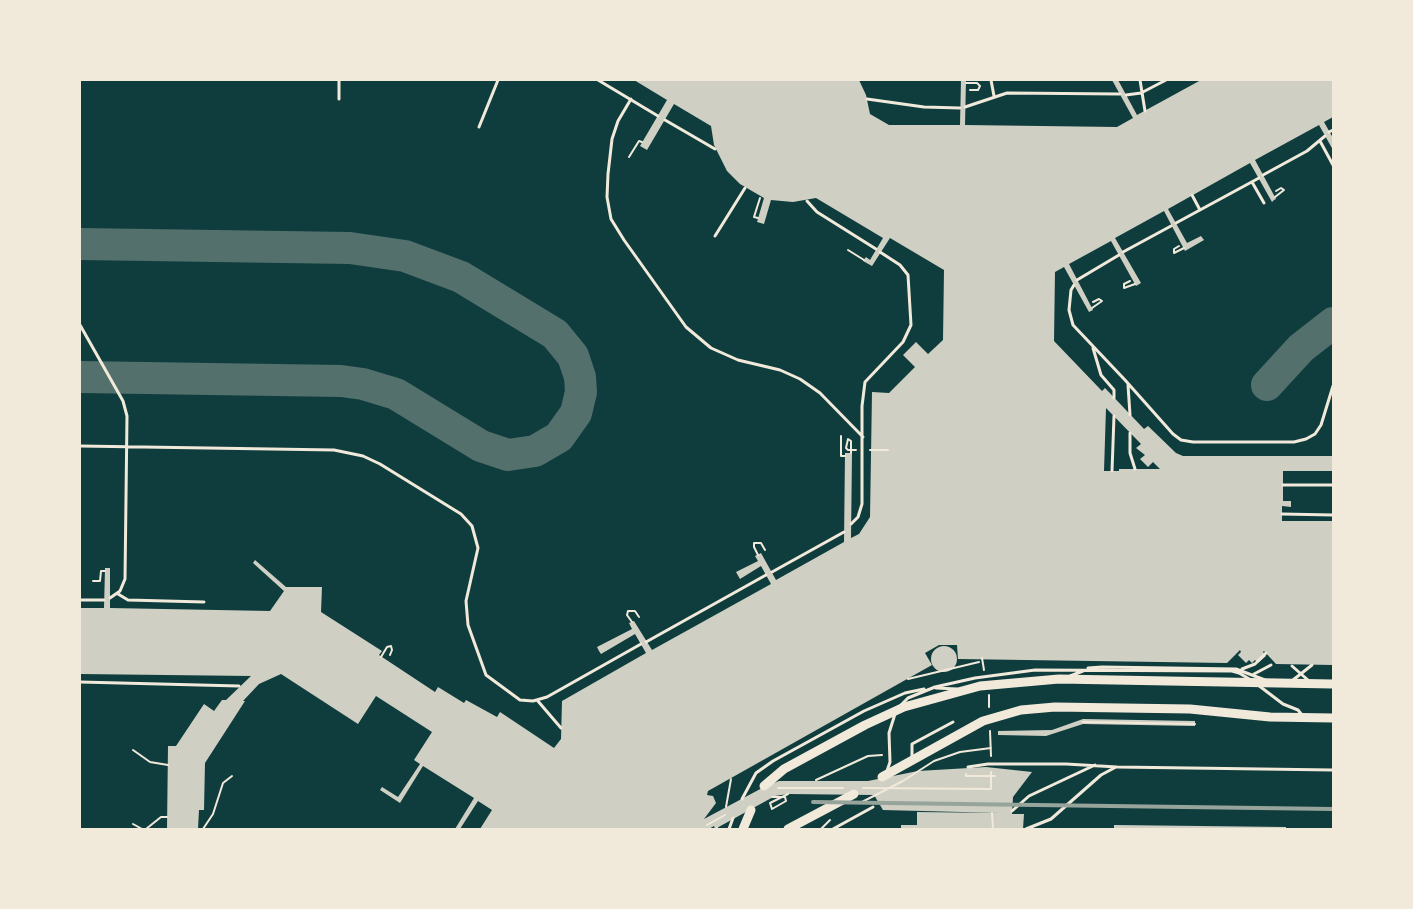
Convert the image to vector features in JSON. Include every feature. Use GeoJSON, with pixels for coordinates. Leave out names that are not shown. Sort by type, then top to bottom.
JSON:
{"type":"FeatureCollection","features":[{"type":"Feature","properties":{"kind":"main road"},"geometry":{"type":"LineString","coordinates":[[769,788],[784,769],[865,725],[904,707],[980,686],[1059,679],[1333,684]]}},
{"type":"Feature","properties":{"kind":"main road"},"geometry":{"type":"LineString","coordinates":[[882,777],[983,721],[1010,712],[1037,708],[1190,709],[1270,717],[1333,718]]}},
{"type":"Feature","properties":{"kind":"main road"},"geometry":{"type":"LineString","coordinates":[[788,829],[854,790]]}},
{"type":"Feature","properties":{"kind":"main road"},"geometry":{"type":"LineString","coordinates":[[743,829],[751,810]]}},
{"type":"Feature","properties":{"kind":"lane"},"geometry":{"type":"LineString","coordinates":[[339,80],[339,99]]}},
{"type":"Feature","properties":{"kind":"lane"},"geometry":{"type":"LineString","coordinates":[[478,127],[498,80]]}},
{"type":"Feature","properties":{"kind":"lane"},"geometry":{"type":"LineString","coordinates":[[598,80],[658,116]]}},
{"type":"Feature","properties":{"kind":"lane"},"geometry":{"type":"LineString","coordinates":[[991,80],[994,96]]}},
{"type":"Feature","properties":{"kind":"lane"},"geometry":{"type":"LineString","coordinates":[[1140,80],[1145,111]]}},
{"type":"Feature","properties":{"kind":"lane"},"geometry":{"type":"LineString","coordinates":[[1126,95],[1141,93],[1166,80]]}},
{"type":"Feature","properties":{"kind":"lane"},"geometry":{"type":"LineString","coordinates":[[965,107],[994,96],[1010,93],[1120,94]]}},
{"type":"Feature","properties":{"kind":"lane"},"geometry":{"type":"LineString","coordinates":[[631,99],[618,121],[612,139],[608,174],[607,197],[611,219],[624,240],[686,327],[711,348],[738,360],[780,370],[800,379],[820,392],[862,437]]}},
{"type":"Feature","properties":{"kind":"lane"},"geometry":{"type":"LineString","coordinates":[[867,99],[924,107],[960,108]]}},
{"type":"Feature","properties":{"kind":"lane"},"geometry":{"type":"LineString","coordinates":[[665,120],[715,149]]}},
{"type":"Feature","properties":{"kind":"lane"},"geometry":{"type":"LineString","coordinates":[[1263,175],[1307,151],[1325,136]]}},
{"type":"Feature","properties":{"kind":"lane"},"geometry":{"type":"LineString","coordinates":[[1320,141],[1333,165]]}},
{"type":"Feature","properties":{"kind":"lane"},"geometry":{"type":"LineString","coordinates":[[1176,223],[1259,178]]}},
{"type":"Feature","properties":{"kind":"lane"},"geometry":{"type":"LineString","coordinates":[[1252,182],[1264,203]]}},
{"type":"Feature","properties":{"kind":"lane"},"geometry":{"type":"LineString","coordinates":[[715,236],[745,188]]}},
{"type":"Feature","properties":{"kind":"lane"},"geometry":{"type":"LineString","coordinates":[[1192,195],[1200,210]]}},
{"type":"Feature","properties":{"kind":"lane"},"geometry":{"type":"LineString","coordinates":[[807,201],[817,212],[876,249]]}},
{"type":"Feature","properties":{"kind":"lane"},"geometry":{"type":"LineString","coordinates":[[1123,252],[1172,226]]}},
{"type":"Feature","properties":{"kind":"lane"},"geometry":{"type":"LineString","coordinates":[[851,524],[858,517],[862,504],[862,399],[865,382],[904,342],[911,325],[908,275],[900,265],[880,252]]}},
{"type":"Feature","properties":{"kind":"lane"},"geometry":{"type":"LineString","coordinates":[[1077,280],[1118,255]]}},
{"type":"Feature","properties":{"kind":"lane"},"geometry":{"type":"LineString","coordinates":[[1074,285],[1070,301],[1071,320],[1077,330],[1173,434],[1182,440],[1193,442],[1294,442],[1306,439],[1315,434],[1320,426],[1333,386]]}},
{"type":"Feature","properties":{"kind":"lane"},"geometry":{"type":"LineString","coordinates":[[80,325],[125,406],[128,421],[125,579],[118,594],[110,598]]}},
{"type":"Feature","properties":{"kind":"lane"},"geometry":{"type":"LineString","coordinates":[[1093,348],[1101,375],[1112,388],[1114,398]]}},
{"type":"Feature","properties":{"kind":"lane"},"geometry":{"type":"LineString","coordinates":[[1125,380],[1130,390],[1130,415]]}},
{"type":"Feature","properties":{"kind":"lane"},"geometry":{"type":"LineString","coordinates":[[1112,471],[1114,416]]}},
{"type":"Feature","properties":{"kind":"lane"},"geometry":{"type":"LineString","coordinates":[[1130,433],[1130,453],[1135,469]]}},
{"type":"Feature","properties":{"kind":"lane"},"geometry":{"type":"LineString","coordinates":[[80,446],[344,451],[363,456],[380,464],[461,514],[472,526],[477,539],[478,552],[465,609],[482,669],[491,681],[520,700],[537,700],[641,644]]}},
{"type":"Feature","properties":{"kind":"lane"},"geometry":{"type":"LineString","coordinates":[[1283,484],[1333,485]]}},
{"type":"Feature","properties":{"kind":"lane"},"geometry":{"type":"LineString","coordinates":[[1282,514],[1333,515]]}},
{"type":"Feature","properties":{"kind":"lane"},"geometry":{"type":"LineString","coordinates":[[772,572],[844,532]]}},
{"type":"Feature","properties":{"kind":"lane"},"geometry":{"type":"LineString","coordinates":[[646,642],[766,575]]}},
{"type":"Feature","properties":{"kind":"lane"},"geometry":{"type":"LineString","coordinates":[[118,594],[128,600],[204,602]]}},
{"type":"Feature","properties":{"kind":"lane"},"geometry":{"type":"LineString","coordinates":[[80,600],[104,600]]}},
{"type":"Feature","properties":{"kind":"lane"},"geometry":{"type":"LineString","coordinates":[[1232,672],[1247,668],[1266,653]]}},
{"type":"Feature","properties":{"kind":"lane"},"geometry":{"type":"LineString","coordinates":[[1240,682],[1271,665]]}},
{"type":"Feature","properties":{"kind":"lane"},"geometry":{"type":"LineString","coordinates":[[1290,683],[1312,665]]}},
{"type":"Feature","properties":{"kind":"lane"},"geometry":{"type":"LineString","coordinates":[[1292,666],[1312,683]]}},
{"type":"Feature","properties":{"kind":"lane"},"geometry":{"type":"LineString","coordinates":[[1059,679],[1094,667],[1225,668],[1243,670],[1272,682]]}},
{"type":"Feature","properties":{"kind":"lane"},"geometry":{"type":"LineString","coordinates":[[882,777],[887,772],[890,762],[889,733],[894,715],[908,698],[935,687],[975,678],[1035,670],[1232,672],[1246,676],[1283,704],[1298,710],[1304,717]]}},
{"type":"Feature","properties":{"kind":"lane"},"geometry":{"type":"LineString","coordinates":[[80,682],[239,686]]}},
{"type":"Feature","properties":{"kind":"lane"},"geometry":{"type":"LineString","coordinates":[[742,799],[756,774],[770,762],[864,711],[913,691],[980,686]]}},
{"type":"Feature","properties":{"kind":"lane"},"geometry":{"type":"LineString","coordinates":[[537,700],[561,728]]}},
{"type":"Feature","properties":{"kind":"lane"},"geometry":{"type":"LineString","coordinates":[[912,760],[912,744],[953,722]]}},
{"type":"Feature","properties":{"kind":"lane"},"geometry":{"type":"LineString","coordinates":[[967,769],[1008,764],[1095,764],[1116,767],[1333,770]]}},
{"type":"Feature","properties":{"kind":"lane"},"geometry":{"type":"LineString","coordinates":[[1012,811],[1029,796],[1095,764]]}},
{"type":"Feature","properties":{"kind":"lane"},"geometry":{"type":"LineString","coordinates":[[1026,829],[1056,816],[1101,775],[1116,767]]}},
{"type":"Feature","properties":{"kind":"lane"},"geometry":{"type":"LineString","coordinates":[[833,829],[873,807]]}},
{"type":"Feature","properties":{"kind":"lane"},"geometry":{"type":"LineString","coordinates":[[728,829],[733,818]]}},
{"type":"Feature","properties":{"kind":"path"},"geometry":{"type":"LineString","coordinates":[[966,83],[977,83],[980,86],[978,90],[970,90]]}},
{"type":"Feature","properties":{"kind":"path"},"geometry":{"type":"LineString","coordinates":[[630,156],[639,141],[642,142]]}},
{"type":"Feature","properties":{"kind":"path"},"geometry":{"type":"LineString","coordinates":[[1275,197],[1284,190],[1281,188],[1276,191]]}},
{"type":"Feature","properties":{"kind":"path"},"geometry":{"type":"LineString","coordinates":[[758,218],[754,217],[760,198]]}},
{"type":"Feature","properties":{"kind":"path"},"geometry":{"type":"LineString","coordinates":[[1179,246],[1174,249],[1174,253],[1184,248]]}},
{"type":"Feature","properties":{"kind":"path"},"geometry":{"type":"LineString","coordinates":[[848,250],[864,260]]}},
{"type":"Feature","properties":{"kind":"path"},"geometry":{"type":"LineString","coordinates":[[1130,281],[1124,284],[1124,288],[1135,284]]}},
{"type":"Feature","properties":{"kind":"path"},"geometry":{"type":"LineString","coordinates":[[1092,308],[1102,301],[1099,299],[1093,302]]}},
{"type":"Feature","properties":{"kind":"path"},"geometry":{"type":"LineString","coordinates":[[841,436],[841,456],[845,456]]}},
{"type":"Feature","properties":{"kind":"path"},"geometry":{"type":"LineString","coordinates":[[846,447],[846,440],[849,439],[851,453]]}},
{"type":"Feature","properties":{"kind":"path"},"geometry":{"type":"LineString","coordinates":[[758,554],[754,544],[761,543],[765,550]]}},
{"type":"Feature","properties":{"kind":"path"},"geometry":{"type":"LineString","coordinates":[[93,581],[100,581],[100,571],[105,571]]}},
{"type":"Feature","properties":{"kind":"path"},"geometry":{"type":"LineString","coordinates":[[632,622],[628,611],[635,610],[639,617]]}},
{"type":"Feature","properties":{"kind":"path"},"geometry":{"type":"LineString","coordinates":[[381,656],[387,647],[391,646],[390,655]]}},
{"type":"Feature","properties":{"kind":"path"},"geometry":{"type":"LineString","coordinates":[[908,679],[978,662]]}},
{"type":"Feature","properties":{"kind":"path"},"geometry":{"type":"LineString","coordinates":[[988,693],[989,711]]}},
{"type":"Feature","properties":{"kind":"path"},"geometry":{"type":"LineString","coordinates":[[1084,722],[1195,724]]}},
{"type":"Feature","properties":{"kind":"path"},"geometry":{"type":"LineString","coordinates":[[990,726],[991,758]]}},
{"type":"Feature","properties":{"kind":"path"},"geometry":{"type":"LineString","coordinates":[[875,796],[934,761],[960,752],[990,748]]}},
{"type":"Feature","properties":{"kind":"path"},"geometry":{"type":"LineString","coordinates":[[133,750],[150,762],[168,766]]}},
{"type":"Feature","properties":{"kind":"path"},"geometry":{"type":"LineString","coordinates":[[816,780],[868,756],[882,755]]}},
{"type":"Feature","properties":{"kind":"path"},"geometry":{"type":"LineString","coordinates":[[967,769],[966,776],[995,776]]}},
{"type":"Feature","properties":{"kind":"path"},"geometry":{"type":"LineString","coordinates":[[769,788],[854,790],[991,789],[991,772]]}},
{"type":"Feature","properties":{"kind":"path"},"geometry":{"type":"LineString","coordinates":[[203,829],[212,814],[223,783],[232,776]]}},
{"type":"Feature","properties":{"kind":"path"},"geometry":{"type":"LineString","coordinates":[[726,806],[731,779]]}},
{"type":"Feature","properties":{"kind":"path"},"geometry":{"type":"LineString","coordinates":[[772,798],[785,797],[786,801],[772,809],[770,803],[788,794]]}},
{"type":"Feature","properties":{"kind":"path"},"geometry":{"type":"LineString","coordinates":[[707,825],[731,812]]}},
{"type":"Feature","properties":{"kind":"path"},"geometry":{"type":"LineString","coordinates":[[992,813],[993,829]]}},
{"type":"Feature","properties":{"kind":"path"},"geometry":{"type":"LineString","coordinates":[[146,829],[161,817],[168,817]]}},
{"type":"Feature","properties":{"kind":"path"},"geometry":{"type":"LineString","coordinates":[[132,824],[142,829]]}},
{"type":"Feature","properties":{"kind":"building"},"geometry":{"type":"Polygon","coordinates":[[[634,80],[859,80],[866,95],[870,114],[889,125],[960,125],[961,80],[966,80],[965,125],[1117,127],[1133,118],[1112,80],[1118,80],[1137,115],[1201,80],[1333,80],[1333,117],[1324,122],[1333,138],[1333,150],[1319,125],[1255,160],[1276,199],[1272,202],[1250,163],[1168,209],[1187,243],[1201,236],[1204,240],[1185,251],[1164,211],[1115,238],[1141,283],[1136,286],[1111,241],[1069,264],[1093,310],[1089,312],[1064,267],[1055,272],[1054,341],[1102,391],[1105,388],[1144,429],[1148,426],[1176,453],[1183,456],[1333,456],[1333,471],[1283,471],[1283,501],[1291,501],[1291,507],[1282,506],[1282,521],[1333,521],[1333,665],[1276,664],[1264,651],[1266,656],[1258,663],[1255,660],[1252,663],[1249,660],[1246,663],[1238,655],[1241,652],[1240,650],[1227,663],[958,659],[957,645],[939,645],[925,653],[932,665],[708,791],[707,795],[713,796],[716,803],[704,819],[779,781],[868,781],[918,771],[986,767],[1032,772],[1013,797],[1012,814],[1024,814],[1023,829],[901,829],[901,825],[917,825],[917,812],[1000,813],[883,810],[874,795],[788,794],[775,796],[715,829],[714,826],[709,829],[480,829],[492,810],[478,801],[460,829],[455,829],[474,798],[423,766],[400,803],[380,790],[382,787],[398,797],[420,764],[414,760],[432,732],[376,696],[358,724],[281,674],[259,684],[243,701],[245,701],[205,763],[204,810],[199,810],[198,829],[167,829],[168,746],[176,746],[204,704],[214,711],[222,700],[226,700],[251,676],[80,674],[80,608],[104,608],[105,568],[110,568],[110,608],[270,611],[284,591],[253,563],[255,560],[286,587],[322,587],[321,612],[382,651],[379,655],[435,692],[438,687],[464,703],[466,700],[497,717],[500,712],[554,748],[561,739],[562,701],[646,653],[635,634],[601,654],[599,651],[597,647],[632,629],[629,623],[634,621],[652,650],[771,584],[761,566],[740,579],[736,572],[758,561],[755,556],[761,553],[776,580],[844,542],[845,453],[852,453],[851,538],[859,534],[870,517],[872,392],[889,393],[915,367],[903,355],[916,342],[928,354],[943,340],[944,270],[890,238],[872,266],[863,261],[866,257],[870,260],[883,238],[816,198],[793,202],[771,200],[764,224],[757,222],[764,198],[740,184],[727,171],[714,145],[711,126],[674,104],[647,150],[640,146],[667,100],[634,80]],[[1106,408],[1104,471],[1160,469],[1153,462],[1148,467],[1140,459],[1145,455],[1136,448],[1141,444],[1106,408]]]}},
{"type":"Feature","properties":{"kind":"building"},"geometry":{"type":"Polygon","coordinates":[[[944,646],[953,650],[957,659],[953,668],[944,672],[935,668],[931,659],[935,650],[944,646]]]}},
{"type":"Feature","properties":{"kind":"building"},"geometry":{"type":"Polygon","coordinates":[[[1083,719],[1195,721],[1195,726],[1083,724],[1046,736],[998,735],[998,731],[1052,730],[1083,719]]]}},
{"type":"Feature","properties":{"kind":"building"},"geometry":{"type":"Polygon","coordinates":[[[1114,825],[1286,827],[1286,829],[1114,829],[1114,825]]]}},
{"type":"Feature","properties":{"kind":"taxiway"},"geometry":{"type":"LineString","coordinates":[[80,244],[350,248],[405,256],[461,277],[555,334],[573,356],[580,377],[581,392],[576,413],[559,437],[535,451],[508,455],[481,446],[396,394],[363,384],[341,381],[80,377]]}},
{"type":"Feature","properties":{"kind":"taxiway"},"geometry":{"type":"LineString","coordinates":[[1267,385],[1301,348],[1333,323]]}},
{"type":"Feature","properties":{"kind":"railway"},"geometry":{"type":"LineString","coordinates":[[813,802],[1333,809]]}}]}
